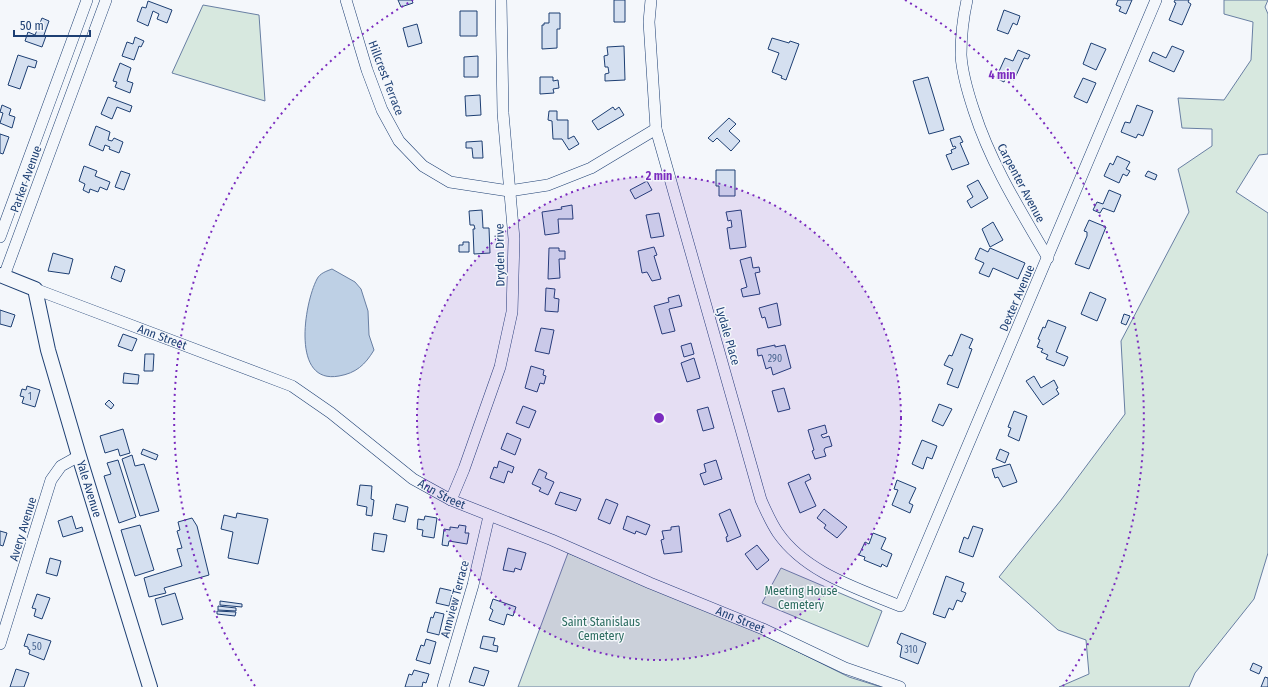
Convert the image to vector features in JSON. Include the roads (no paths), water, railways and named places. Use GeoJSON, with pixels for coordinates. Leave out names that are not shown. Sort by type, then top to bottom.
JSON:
{"type":"FeatureCollection","features":[{"type":"Feature","properties":{"kind":"main road","name":"Ann Street"},"geometry":{"type":"LineString","coordinates":[[2,275],[35,288]]}},
{"type":"Feature","properties":{"kind":"main road","name":"Yale Avenue"},"geometry":{"type":"LineString","coordinates":[[35,288],[48,350],[150,687]]}},
{"type":"Feature","properties":{"kind":"street","name":"Hillcrest Terrace"},"geometry":{"type":"LineString","coordinates":[[346,0],[382,110],[399,141],[423,166],[450,182],[509,191],[548,184],[591,168],[656,129]]}},
{"type":"Feature","properties":{"kind":"street","name":"Dryden Drive"},"geometry":{"type":"LineString","coordinates":[[451,500],[487,405],[507,340],[512,312],[515,264],[503,112],[501,0]]}},
{"type":"Feature","properties":{"kind":"street","name":"Lydale Place"},"geometry":{"type":"LineString","coordinates":[[651,0],[649,22],[656,129],[754,481],[768,517],[778,533],[790,547],[820,571],[900,606]]}},
{"type":"Feature","properties":{"kind":"street","name":"Carpenter Avenue"},"geometry":{"type":"LineString","coordinates":[[966,0],[961,54],[969,96],[988,152],[1000,177],[1048,258]]}},
{"type":"Feature","properties":{"kind":"street","name":"Dexter Avenue"},"geometry":{"type":"LineString","coordinates":[[900,606],[1156,0]]}},
{"type":"Feature","properties":{"kind":"street","name":"Parker Avenue"},"geometry":{"type":"LineString","coordinates":[[0,237],[87,1],[105,4],[2,275]]}},
{"type":"Feature","properties":{"kind":"street","name":"Parker Avenue"},"geometry":{"type":"LineString","coordinates":[[40,129],[56,136]]}},
{"type":"Feature","properties":{"kind":"street","name":"Ann Street"},"geometry":{"type":"LineString","coordinates":[[35,288],[292,386],[331,413],[413,479],[451,500],[552,540],[650,583],[763,629],[845,668],[900,687]]}},
{"type":"Feature","properties":{"kind":"street","name":"Avery Avenue"},"geometry":{"type":"LineString","coordinates":[[0,644],[51,480],[60,466],[79,456]]}},
{"type":"Feature","properties":{"kind":"street","name":"Annview Terrace"},"geometry":{"type":"LineString","coordinates":[[443,687],[473,585],[489,516]]}},
{"type":"Feature","properties":{"kind":"water"},"geometry":{"type":"Polygon","coordinates":[[[332,269],[355,282],[361,289],[368,311],[369,335],[374,350],[360,368],[345,375],[339,376],[324,375],[313,368],[308,356],[305,340],[308,306],[312,291],[318,277],[324,272],[332,269]]]}},
{"type":"Feature","properties":{"kind":"park label","name":"Meeting House Cemetery"},"geometry":{"type":"Point","coordinates":[801,598]}},
{"type":"Feature","properties":{"kind":"park label","name":"Saint Stanislaus Cemetery"},"geometry":{"type":"Point","coordinates":[601,629]}}]}
